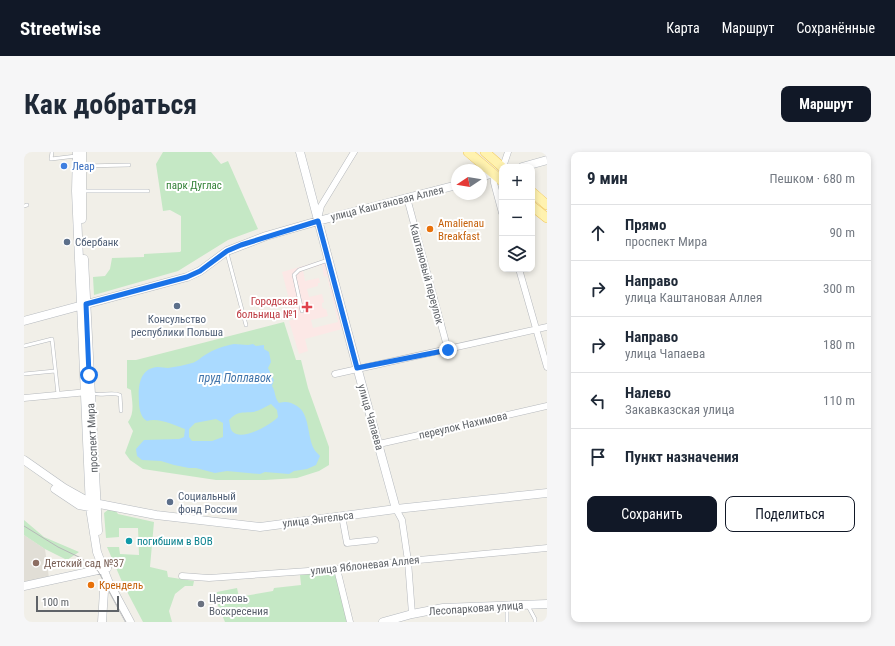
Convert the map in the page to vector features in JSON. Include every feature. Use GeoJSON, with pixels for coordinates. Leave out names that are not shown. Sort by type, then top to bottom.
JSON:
{"type":"FeatureCollection","features":[{"type":"Feature","properties":{"kind":"main road"},"geometry":{"type":"LineString","coordinates":[[468,152],[499,178]]}},
{"type":"Feature","properties":{"kind":"main road"},"geometry":{"type":"LineString","coordinates":[[485,152],[499,164]]}},
{"type":"Feature","properties":{"kind":"main road"},"geometry":{"type":"LineString","coordinates":[[535,195],[547,205]]}},
{"type":"Feature","properties":{"kind":"main road"},"geometry":{"type":"LineString","coordinates":[[535,208],[547,218]]}},
{"type":"Feature","properties":{"kind":"street","name":"улица Чапаева"},"geometry":{"type":"LineString","coordinates":[[300,152],[396,509],[402,520],[408,561],[412,614]]}},
{"type":"Feature","properties":{"kind":"street"},"geometry":{"type":"LineString","coordinates":[[318,221],[321,206],[354,152]]}},
{"type":"Feature","properties":{"kind":"street"},"geometry":{"type":"LineString","coordinates":[[503,164],[508,152]]}},
{"type":"Feature","properties":{"kind":"street","name":"проспект Мира"},"geometry":{"type":"LineString","coordinates":[[78,153],[82,166],[83,305]]}},
{"type":"Feature","properties":{"kind":"street","name":"проспект Мира"},"geometry":{"type":"LineString","coordinates":[[78,153],[76,191],[95,544],[120,600]]}},
{"type":"Feature","properties":{"kind":"street"},"geometry":{"type":"LineString","coordinates":[[533,164],[547,160]]}},
{"type":"Feature","properties":{"kind":"street"},"geometry":{"type":"LineString","coordinates":[[487,176],[493,173],[499,192]]}},
{"type":"Feature","properties":{"kind":"street","name":"улица Каштановая Аллея"},"geometry":{"type":"LineString","coordinates":[[24,321],[35,322],[83,305],[187,277],[200,271],[227,251],[266,236],[451,187]]}},
{"type":"Feature","properties":{"kind":"street","name":"Каштановый переулок"},"geometry":{"type":"LineString","coordinates":[[407,198],[448,350]]}},
{"type":"Feature","properties":{"kind":"street"},"geometry":{"type":"LineString","coordinates":[[520,272],[547,367]]}},
{"type":"Feature","properties":{"kind":"street"},"geometry":{"type":"LineString","coordinates":[[335,374],[547,327]]}},
{"type":"Feature","properties":{"kind":"street"},"geometry":{"type":"LineString","coordinates":[[24,398],[87,392]]}},
{"type":"Feature","properties":{"kind":"street","name":"переулок Нахимова"},"geometry":{"type":"LineString","coordinates":[[379,444],[547,406]]}},
{"type":"Feature","properties":{"kind":"street"},"geometry":{"type":"LineString","coordinates":[[24,460],[64,488],[93,505]]}},
{"type":"Feature","properties":{"kind":"street"},"geometry":{"type":"LineString","coordinates":[[24,466],[79,505],[93,505]]}},
{"type":"Feature","properties":{"kind":"street","name":"улица Энгельса"},"geometry":{"type":"LineString","coordinates":[[93,505],[156,515],[260,527],[396,509],[547,493]]}},
{"type":"Feature","properties":{"kind":"street"},"geometry":{"type":"LineString","coordinates":[[342,516],[347,543],[375,540]]}},
{"type":"Feature","properties":{"kind":"street","name":"улица Яблоневая Аллея"},"geometry":{"type":"LineString","coordinates":[[182,576],[209,578],[337,569],[547,548]]}},
{"type":"Feature","properties":{"kind":"street","name":"проспект Мира"},"geometry":{"type":"LineString","coordinates":[[106,569],[108,581],[133,622]]}},
{"type":"Feature","properties":{"kind":"street"},"geometry":{"type":"LineString","coordinates":[[24,586],[106,569]]}},
{"type":"Feature","properties":{"kind":"street"},"geometry":{"type":"LineString","coordinates":[[337,569],[350,622]]}},
{"type":"Feature","properties":{"kind":"street"},"geometry":{"type":"LineString","coordinates":[[102,618],[104,591],[108,581]]}},
{"type":"Feature","properties":{"kind":"street"},"geometry":{"type":"LineString","coordinates":[[102,618],[110,602],[120,600],[130,622]]}},
{"type":"Feature","properties":{"kind":"street","name":"Лесопарковая улица"},"geometry":{"type":"LineString","coordinates":[[383,622],[412,614],[443,608],[547,604]]}},
{"type":"Feature","properties":{"kind":"lane"},"geometry":{"type":"LineString","coordinates":[[52,152],[51,159],[78,153]]}},
{"type":"Feature","properties":{"kind":"lane"},"geometry":{"type":"LineString","coordinates":[[82,166],[129,165]]}},
{"type":"Feature","properties":{"kind":"lane"},"geometry":{"type":"LineString","coordinates":[[82,191],[148,191]]}},
{"type":"Feature","properties":{"kind":"lane"},"geometry":{"type":"LineString","coordinates":[[227,251],[246,325]]}},
{"type":"Feature","properties":{"kind":"lane"},"geometry":{"type":"LineString","coordinates":[[302,311],[294,275],[298,270],[328,260]]}},
{"type":"Feature","properties":{"kind":"lane"},"geometry":{"type":"LineString","coordinates":[[38,337],[40,342]]}},
{"type":"Feature","properties":{"kind":"lane"},"geometry":{"type":"LineString","coordinates":[[24,346],[52,339],[58,395]]}},
{"type":"Feature","properties":{"kind":"lane"},"geometry":{"type":"LineString","coordinates":[[24,374],[55,371]]}},
{"type":"Feature","properties":{"kind":"lane"},"geometry":{"type":"LineString","coordinates":[[87,392],[95,394],[116,393],[120,395],[121,411]]}},
{"type":"Feature","properties":{"kind":"lane"},"geometry":{"type":"LineString","coordinates":[[527,605],[535,619],[535,622]]}},
{"type":"Feature","properties":{"kind":"lane"},"geometry":{"type":"LineString","coordinates":[[507,606],[508,622]]}},
{"type":"Feature","properties":{"kind":"shaded area","name":"Городская больница №1"},"geometry":{"type":"Polygon","coordinates":[[[324,260],[342,329],[305,339],[308,351],[299,354],[289,321],[294,319],[282,272],[324,260]],[[322,265],[303,270],[305,281],[319,278],[320,283],[318,283],[318,286],[307,289],[309,297],[322,294],[324,302],[322,303],[322,307],[326,309],[328,316],[311,320],[313,328],[338,322],[327,276],[324,277],[322,265]]]}},
{"type":"Feature","properties":{"kind":"shaded area","name":"Детский сад №37"},"geometry":{"type":"Polygon","coordinates":[[[24,535],[45,549],[49,578],[24,584],[24,535]]]}},
{"type":"Feature","properties":{"kind":"green space","name":"парк Дуглас"},"geometry":{"type":"Polygon","coordinates":[[[163,152],[211,152],[221,164],[228,161],[258,229],[228,240],[178,271],[94,295],[93,277],[105,276],[110,269],[112,258],[144,257],[144,254],[181,251],[181,216],[170,210],[163,211],[156,164],[163,152]]]}},
{"type":"Feature","properties":{"kind":"green space","name":"пруд Поплавок"},"geometry":{"type":"Polygon","coordinates":[[[284,322],[296,360],[301,360],[308,388],[329,447],[329,465],[319,471],[297,478],[265,480],[216,480],[143,469],[130,460],[125,453],[133,431],[128,422],[132,415],[132,407],[131,390],[127,388],[127,360],[136,360],[284,322]]]}},
{"type":"Feature","properties":{"kind":"green space"},"geometry":{"type":"Polygon","coordinates":[[[109,509],[116,511],[118,514],[154,522],[150,567],[167,571],[168,577],[194,581],[193,586],[185,586],[175,594],[169,611],[172,622],[143,622],[123,584],[107,547],[119,547],[120,554],[139,555],[138,528],[119,528],[119,537],[106,538],[104,513],[109,509]]]}},
{"type":"Feature","properties":{"kind":"green space"},"geometry":{"type":"Polygon","coordinates":[[[24,520],[44,537],[79,552],[67,560],[45,549],[24,535],[24,520]]]}},
{"type":"Feature","properties":{"kind":"green space"},"geometry":{"type":"Polygon","coordinates":[[[335,571],[348,622],[225,622],[214,596],[217,592],[237,588],[239,597],[273,591],[274,588],[301,585],[300,575],[335,571]]]}},
{"type":"Feature","properties":{"kind":"water","name":"пруд Поплавок"},"geometry":{"type":"Polygon","coordinates":[[[234,344],[253,344],[256,346],[264,345],[264,349],[269,352],[271,362],[268,368],[274,380],[272,386],[276,399],[279,403],[288,402],[297,406],[304,414],[314,450],[320,456],[316,465],[307,469],[294,471],[289,474],[265,472],[260,474],[227,471],[215,473],[161,461],[142,460],[137,456],[136,449],[144,440],[179,439],[184,437],[185,429],[161,421],[147,421],[143,418],[139,405],[139,396],[141,379],[143,375],[152,368],[168,368],[197,361],[212,351],[234,344]],[[271,404],[260,410],[235,415],[229,420],[232,431],[243,435],[256,431],[269,424],[278,417],[277,410],[271,404]],[[216,419],[195,423],[189,429],[189,437],[192,441],[212,441],[223,437],[223,423],[216,419]]]}},
{"type":"Feature","properties":{"kind":"tram line"},"geometry":{"type":"LineString","coordinates":[[24,526],[58,547],[81,558],[98,571],[126,622]]}},
{"type":"Feature","properties":{"kind":"place","name":"Леар"},"geometry":{"type":"Point","coordinates":[64,166]}},
{"type":"Feature","properties":{"kind":"place","name":"Amalienau Breakfast"},"geometry":{"type":"Point","coordinates":[430,229]}},
{"type":"Feature","properties":{"kind":"place","name":"Сбербанк"},"geometry":{"type":"Point","coordinates":[67,242]}},
{"type":"Feature","properties":{"kind":"place","name":"Консульство республики Польша"},"geometry":{"type":"Point","coordinates":[177,306]}},
{"type":"Feature","properties":{"kind":"place","name":"Городская больница №1"},"geometry":{"type":"Point","coordinates":[307,307]}},
{"type":"Feature","properties":{"kind":"place","name":"Социальный фонд России"},"geometry":{"type":"Point","coordinates":[170,502]}},
{"type":"Feature","properties":{"kind":"place","name":"погибшим в ВОВ"},"geometry":{"type":"Point","coordinates":[129,541]}},
{"type":"Feature","properties":{"kind":"place","name":"Детский сад №37"},"geometry":{"type":"Point","coordinates":[36,563]}},
{"type":"Feature","properties":{"kind":"place","name":"Крендель"},"geometry":{"type":"Point","coordinates":[91,585]}},
{"type":"Feature","properties":{"kind":"place","name":"Церковь Воскресения"},"geometry":{"type":"Point","coordinates":[201,604]}},
{"type":"Feature","properties":{"kind":"route"},"geometry":{"type":"LineString","coordinates":[[89,375],[86,304],[187,277],[200,271],[227,251],[241,245],[318,221],[357,368],[448,350]]}}]}
